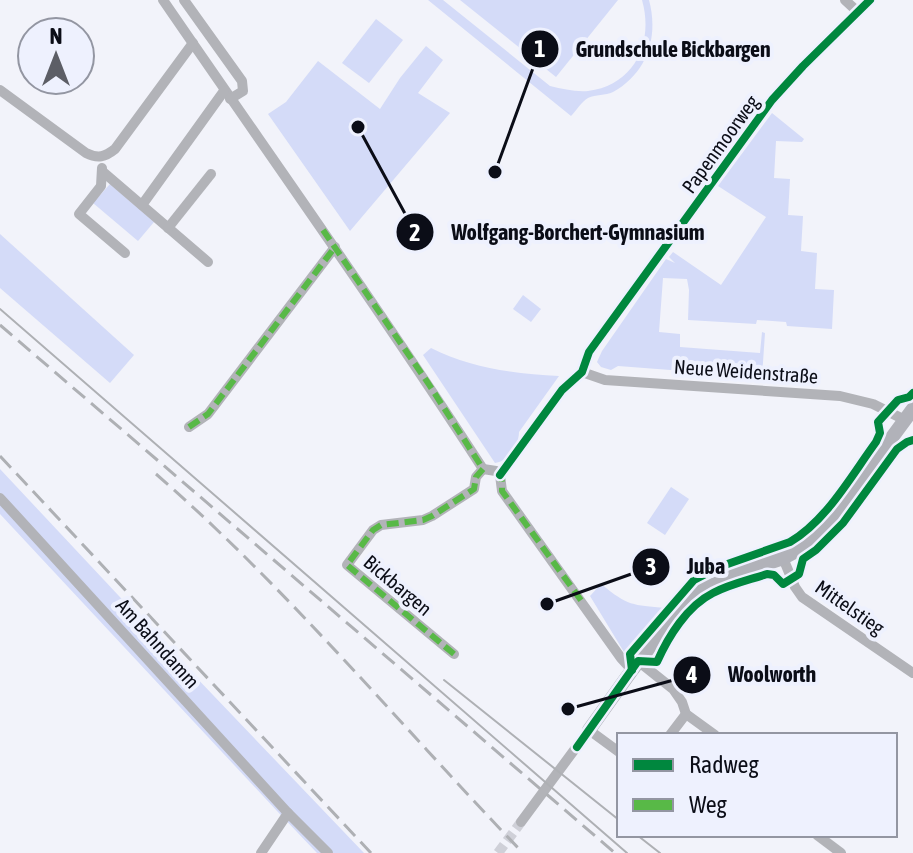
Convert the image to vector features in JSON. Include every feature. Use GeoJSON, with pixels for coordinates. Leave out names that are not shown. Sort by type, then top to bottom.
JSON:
{"type":"FeatureCollection","features":[{"type":"Feature","properties":{"kind":"street"},"geometry":{"type":"LineString","coordinates":[[163,0],[335,247],[483,469],[489,468],[500,475],[502,491],[621,658],[673,689],[686,714],[712,733]]}},
{"type":"Feature","properties":{"kind":"street"},"geometry":{"type":"LineString","coordinates":[[142,205],[227,95],[243,91],[242,81],[184,0]]}},
{"type":"Feature","properties":{"kind":"street"},"geometry":{"type":"LineString","coordinates":[[845,0],[858,12]]}},
{"type":"Feature","properties":{"kind":"street","name":"Papenmoorweg"},"geometry":{"type":"LineString","coordinates":[[500,475],[562,390],[582,372],[589,352],[767,107],[803,66],[870,0]]}},
{"type":"Feature","properties":{"kind":"street"},"geometry":{"type":"LineString","coordinates":[[0,90],[86,153],[101,157],[115,149],[193,43]]}},
{"type":"Feature","properties":{"kind":"street"},"geometry":{"type":"LineString","coordinates":[[101,157],[101,186],[79,214],[125,253]]}},
{"type":"Feature","properties":{"kind":"street"},"geometry":{"type":"LineString","coordinates":[[102,171],[208,262]]}},
{"type":"Feature","properties":{"kind":"street"},"geometry":{"type":"LineString","coordinates":[[168,228],[211,174]]}},
{"type":"Feature","properties":{"kind":"street"},"geometry":{"type":"LineString","coordinates":[[189,427],[208,414],[335,247]]}},
{"type":"Feature","properties":{"kind":"street","name":"Neue Weidenstraße"},"geometry":{"type":"LineString","coordinates":[[582,372],[605,380],[840,396],[910,418]]}},
{"type":"Feature","properties":{"kind":"street"},"geometry":{"type":"LineString","coordinates":[[521,822],[686,600],[717,580],[783,558],[816,536],[910,418]]}},
{"type":"Feature","properties":{"kind":"street","name":"Bickbargen"},"geometry":{"type":"LineString","coordinates":[[454,654],[347,565],[373,530],[381,525],[432,516],[474,489],[476,477],[483,469]]}},
{"type":"Feature","properties":{"kind":"street","name":"Am Bahndamm"},"geometry":{"type":"LineString","coordinates":[[0,498],[328,853]]}},
{"type":"Feature","properties":{"kind":"street","name":"Mittelstieg"},"geometry":{"type":"LineString","coordinates":[[783,558],[802,597],[913,673]]}},
{"type":"Feature","properties":{"kind":"street"},"geometry":{"type":"LineString","coordinates":[[672,733],[686,714]]}},
{"type":"Feature","properties":{"kind":"street"},"geometry":{"type":"LineString","coordinates":[[589,730],[617,751]]}},
{"type":"Feature","properties":{"kind":"street"},"geometry":{"type":"LineString","coordinates":[[261,853],[288,813]]}},
{"type":"Feature","properties":{"kind":"street"},"geometry":{"type":"LineString","coordinates":[[820,837],[841,853]]}},
{"type":"Feature","properties":{"kind":"shaded area"},"geometry":{"type":"Polygon","coordinates":[[[428,0],[443,0],[550,86],[564,89],[588,91],[604,87],[629,71],[643,46],[645,16],[642,0],[649,0],[651,40],[642,64],[625,84],[610,93],[588,98],[571,116],[428,0]]]}},
{"type":"Feature","properties":{"kind":"shaded area"},"geometry":{"type":"Polygon","coordinates":[[[460,0],[618,0],[556,77],[460,0]]]}},
{"type":"Feature","properties":{"kind":"shaded area"},"geometry":{"type":"Polygon","coordinates":[[[376,19],[403,40],[369,83],[342,63],[376,19]]]}},
{"type":"Feature","properties":{"kind":"shaded area"},"geometry":{"type":"Polygon","coordinates":[[[426,46],[443,60],[418,93],[450,113],[350,231],[268,114],[286,102],[318,61],[380,109],[426,46]]]}},
{"type":"Feature","properties":{"kind":"shaded area"},"geometry":{"type":"Polygon","coordinates":[[[772,113],[804,139],[802,142],[776,141],[774,178],[790,179],[788,215],[803,216],[801,251],[817,253],[815,289],[834,290],[832,329],[757,320],[756,324],[688,320],[687,279],[663,278],[659,332],[680,334],[680,347],[760,353],[762,332],[765,333],[762,377],[601,367],[597,362],[602,351],[666,259],[675,263],[669,257],[673,252],[721,285],[766,217],[718,186],[772,113]]]}},
{"type":"Feature","properties":{"kind":"shaded area"},"geometry":{"type":"Polygon","coordinates":[[[110,184],[154,222],[138,241],[93,203],[110,184]]]}},
{"type":"Feature","properties":{"kind":"shaded area"},"geometry":{"type":"Polygon","coordinates":[[[0,234],[134,355],[110,383],[0,288],[0,234]]]}},
{"type":"Feature","properties":{"kind":"shaded area"},"geometry":{"type":"Polygon","coordinates":[[[523,295],[541,309],[531,322],[513,309],[523,295]]]}},
{"type":"Feature","properties":{"kind":"shaded area"},"geometry":{"type":"Polygon","coordinates":[[[431,348],[462,361],[494,369],[559,376],[519,432],[515,447],[504,460],[495,463],[423,355],[431,348]]]}},
{"type":"Feature","properties":{"kind":"shaded area"},"geometry":{"type":"Polygon","coordinates":[[[0,469],[364,853],[317,853],[277,811],[0,514],[0,469]]]}},
{"type":"Feature","properties":{"kind":"shaded area"},"geometry":{"type":"Polygon","coordinates":[[[671,487],[689,499],[665,535],[647,523],[671,487]]]}},
{"type":"Feature","properties":{"kind":"shaded area"},"geometry":{"type":"Polygon","coordinates":[[[601,584],[631,603],[666,608],[628,652],[624,652],[590,596],[601,584]]]}},
{"type":"Feature","properties":{"kind":"tunnel"},"geometry":{"type":"LineString","coordinates":[[498,853],[521,822]]}},
{"type":"Feature","properties":{"kind":"tram line"},"geometry":{"type":"LineString","coordinates":[[0,309],[627,853]]}},
{"type":"Feature","properties":{"kind":"tram line"},"geometry":{"type":"LineString","coordinates":[[444,680],[617,818]]}},
{"type":"Feature","properties":{"kind":"tram line"},"geometry":{"type":"LineString","coordinates":[[640,837],[660,853]]}},
{"type":"Feature","properties":{"kind":"railway"},"geometry":{"type":"LineString","coordinates":[[0,325],[615,853]]}},
{"type":"Feature","properties":{"kind":"railway"},"geometry":{"type":"LineString","coordinates":[[0,456],[371,853]]}},
{"type":"Feature","properties":{"kind":"railway"},"geometry":{"type":"LineString","coordinates":[[156,474],[298,611],[523,853]]}},
{"type":"Feature","properties":{"kind":"marked path"},"geometry":{"type":"LineString","coordinates":[[323,230],[483,469]]}},
{"type":"Feature","properties":{"kind":"marked path"},"geometry":{"type":"LineString","coordinates":[[189,427],[208,414],[335,247]]}},
{"type":"Feature","properties":{"kind":"marked path"},"geometry":{"type":"LineString","coordinates":[[454,654],[347,565],[373,530],[381,525],[432,516],[474,489],[476,477],[483,469]]}},
{"type":"Feature","properties":{"kind":"marked path"},"geometry":{"type":"LineString","coordinates":[[497,471],[502,491],[583,603]]}},
{"type":"Feature","properties":{"kind":"cycle path"},"geometry":{"type":"LineString","coordinates":[[500,475],[562,390],[582,372],[589,352],[772,100],[870,0]]}},
{"type":"Feature","properties":{"kind":"cycle path"},"geometry":{"type":"LineString","coordinates":[[632,670],[630,654],[694,580],[719,567],[790,542],[816,522],[876,442],[880,433],[878,422],[898,400],[913,393]]}},
{"type":"Feature","properties":{"kind":"cycle path"},"geometry":{"type":"LineString","coordinates":[[577,747],[638,661],[657,662],[673,633],[695,606],[719,590],[767,574],[774,575],[783,584],[799,574],[803,559],[843,523],[897,449],[913,440]]}},
{"type":"Feature","properties":{"kind":"place","name":"Wolfgang-Borchert-Gymnasium"},"geometry":{"type":"Point","coordinates":[358,127]}},
{"type":"Feature","properties":{"kind":"place","name":"Grundschule Bickbargen"},"geometry":{"type":"Point","coordinates":[495,172]}},
{"type":"Feature","properties":{"kind":"place","name":"Juba"},"geometry":{"type":"Point","coordinates":[547,604]}},
{"type":"Feature","properties":{"kind":"place","name":"Woolworth"},"geometry":{"type":"Point","coordinates":[568,709]}}]}
